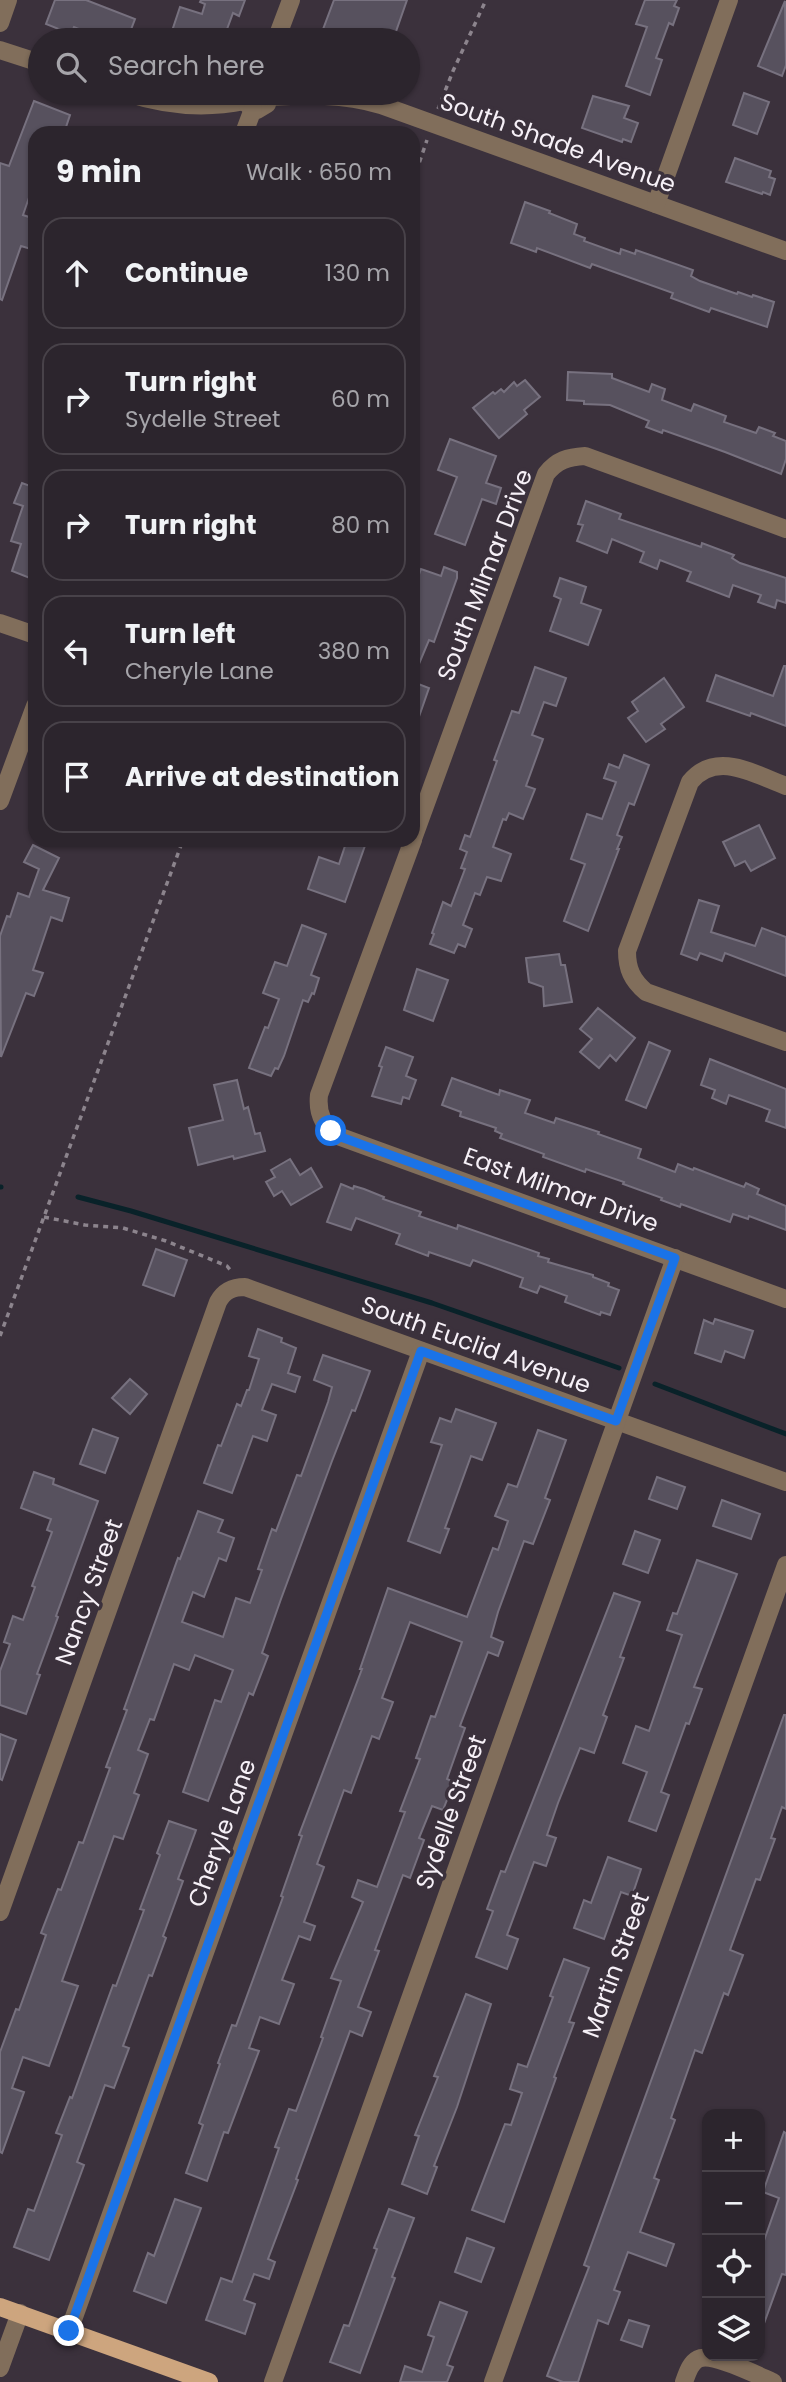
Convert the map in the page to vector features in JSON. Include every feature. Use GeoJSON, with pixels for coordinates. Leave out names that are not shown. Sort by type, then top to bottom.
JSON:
{"type":"FeatureCollection","features":[{"type":"Feature","properties":{"kind":"main road"},"geometry":{"type":"LineString","coordinates":[[0,2307],[201,2381]]}},
{"type":"Feature","properties":{"kind":"street"},"geometry":{"type":"LineString","coordinates":[[0,23],[8,0]]}},
{"type":"Feature","properties":{"kind":"street"},"geometry":{"type":"LineString","coordinates":[[280,28],[291,0]]}},
{"type":"Feature","properties":{"kind":"street"},"geometry":{"type":"LineString","coordinates":[[656,204],[729,0]]}},
{"type":"Feature","properties":{"kind":"street"},"geometry":{"type":"LineString","coordinates":[[0,50],[28,59]]}},
{"type":"Feature","properties":{"kind":"street"},"geometry":{"type":"LineString","coordinates":[[181,105],[225,105]]}},
{"type":"Feature","properties":{"kind":"street"},"geometry":{"type":"LineString","coordinates":[[245,126],[248,105]]}},
{"type":"Feature","properties":{"kind":"street","name":"South Shade Avenue"},"geometry":{"type":"LineString","coordinates":[[378,105],[786,251]]}},
{"type":"Feature","properties":{"kind":"street","name":"South Milmar Drive"},"geometry":{"type":"LineString","coordinates":[[420,820],[546,474],[562,460],[585,456],[786,529]]}},
{"type":"Feature","properties":{"kind":"street"},"geometry":{"type":"LineString","coordinates":[[0,623],[28,633]]}},
{"type":"Feature","properties":{"kind":"street"},"geometry":{"type":"LineString","coordinates":[[0,801],[28,725]]}},
{"type":"Feature","properties":{"kind":"street"},"geometry":{"type":"LineString","coordinates":[[786,786],[729,765],[715,765],[704,769],[690,782],[627,951],[630,973],[646,992],[786,1042]]}},
{"type":"Feature","properties":{"kind":"street","name":"South Milmar Drive"},"geometry":{"type":"LineString","coordinates":[[323,1121],[318,1105],[319,1095],[410,847]]}},
{"type":"Feature","properties":{"kind":"street","name":"East Milmar Drive"},"geometry":{"type":"LineString","coordinates":[[323,1121],[338,1136],[786,1299]]}},
{"type":"Feature","properties":{"kind":"street","name":"Sydelle Street"},"geometry":{"type":"LineString","coordinates":[[273,2382],[675,1258]]}},
{"type":"Feature","properties":{"kind":"street","name":"South Euclid Avenue"},"geometry":{"type":"LineString","coordinates":[[237,1289],[421,1351],[786,1482]]}},
{"type":"Feature","properties":{"kind":"street","name":"Nancy Street"},"geometry":{"type":"LineString","coordinates":[[0,1913],[218,1302],[222,1295],[237,1289]]}},
{"type":"Feature","properties":{"kind":"street","name":"Cheryle Lane"},"geometry":{"type":"LineString","coordinates":[[69,2331],[421,1351]]}},
{"type":"Feature","properties":{"kind":"street","name":"Martin Street"},"geometry":{"type":"LineString","coordinates":[[493,2382],[786,1564]]}},
{"type":"Feature","properties":{"kind":"street"},"geometry":{"type":"LineString","coordinates":[[0,2368],[20,2313]]}},
{"type":"Feature","properties":{"kind":"street"},"geometry":{"type":"LineString","coordinates":[[684,2382],[691,2364],[703,2357],[722,2361],[773,2382]]}},
{"type":"Feature","properties":{"kind":"path"},"geometry":{"type":"LineString","coordinates":[[420,160],[453,71],[486,0]]}},
{"type":"Feature","properties":{"kind":"path"},"geometry":{"type":"LineString","coordinates":[[0,1336],[180,847]]}},
{"type":"Feature","properties":{"kind":"path"},"geometry":{"type":"LineString","coordinates":[[44,1217],[85,1225],[123,1228],[166,1241],[227,1266],[237,1289]]}},
{"type":"Feature","properties":{"kind":"building"},"geometry":{"type":"Polygon","coordinates":[[[55,0],[86,0],[135,19],[132,28],[56,28],[46,24],[55,0]]]}},
{"type":"Feature","properties":{"kind":"building"},"geometry":{"type":"Polygon","coordinates":[[[245,0],[239,16],[233,13],[227,28],[173,28],[180,7],[202,14],[205,4],[200,2],[245,0]]]}},
{"type":"Feature","properties":{"kind":"building"},"geometry":{"type":"Polygon","coordinates":[[[334,0],[407,0],[397,28],[324,28],[334,0]]]}},
{"type":"Feature","properties":{"kind":"building"},"geometry":{"type":"Polygon","coordinates":[[[645,0],[677,0],[674,6],[679,8],[673,25],[669,23],[656,58],[662,60],[650,95],[626,86],[647,27],[636,24],[645,0]]]}},
{"type":"Feature","properties":{"kind":"building"},"geometry":{"type":"Polygon","coordinates":[[[785,1],[786,65],[782,76],[758,66],[785,1]]]}},
{"type":"Feature","properties":{"kind":"building"},"geometry":{"type":"Polygon","coordinates":[[[744,93],[769,102],[757,134],[733,125],[744,93]]]}},
{"type":"Feature","properties":{"kind":"building"},"geometry":{"type":"Polygon","coordinates":[[[593,96],[629,106],[624,118],[638,123],[631,142],[623,139],[622,142],[582,128],[593,96]]]}},
{"type":"Feature","properties":{"kind":"building"},"geometry":{"type":"Polygon","coordinates":[[[32,105],[44,105],[70,115],[66,126],[28,126],[28,200],[23,215],[28,217],[28,248],[21,246],[2,300],[0,163],[9,166],[32,105]]]}},
{"type":"Feature","properties":{"kind":"building"},"geometry":{"type":"Polygon","coordinates":[[[735,158],[771,171],[769,177],[775,179],[770,195],[726,182],[735,158]]]}},
{"type":"Feature","properties":{"kind":"building"},"geometry":{"type":"Polygon","coordinates":[[[525,202],[577,224],[574,234],[585,238],[584,241],[620,254],[621,249],[635,254],[636,250],[693,270],[691,276],[700,281],[737,294],[753,295],[774,302],[767,327],[711,308],[709,312],[671,298],[673,293],[592,264],[590,268],[537,248],[536,252],[511,243],[525,202]]]}},
{"type":"Feature","properties":{"kind":"building"},"geometry":{"type":"Polygon","coordinates":[[[568,372],[612,374],[612,378],[649,392],[652,384],[665,389],[662,400],[691,411],[694,404],[726,416],[724,422],[756,433],[759,427],[775,433],[773,436],[786,441],[786,459],[781,474],[663,430],[662,433],[646,427],[649,421],[610,405],[567,400],[568,372]]]}},
{"type":"Feature","properties":{"kind":"building"},"geometry":{"type":"Polygon","coordinates":[[[525,380],[540,397],[524,410],[527,414],[499,438],[473,408],[493,392],[495,394],[501,389],[504,392],[514,382],[517,386],[525,380]]]}},
{"type":"Feature","properties":{"kind":"building"},"geometry":{"type":"Polygon","coordinates":[[[450,439],[496,456],[486,483],[501,488],[496,504],[482,499],[465,545],[435,534],[457,477],[438,470],[450,439]]]}},
{"type":"Feature","properties":{"kind":"building"},"geometry":{"type":"Polygon","coordinates":[[[22,483],[28,485],[28,577],[12,571],[21,544],[11,541],[23,506],[14,503],[22,483]]]}},
{"type":"Feature","properties":{"kind":"building"},"geometry":{"type":"Polygon","coordinates":[[[586,501],[621,514],[619,519],[701,547],[702,543],[734,555],[732,558],[740,563],[786,578],[786,603],[777,600],[775,608],[758,602],[761,595],[733,585],[729,597],[687,581],[691,572],[660,560],[657,569],[640,562],[644,552],[612,539],[607,553],[577,541],[583,525],[578,524],[586,501]]]}},
{"type":"Feature","properties":{"kind":"building"},"geometry":{"type":"Polygon","coordinates":[[[444,567],[457,572],[434,642],[429,640],[420,661],[420,572],[421,569],[441,576],[444,567]]]}},
{"type":"Feature","properties":{"kind":"building"},"geometry":{"type":"Polygon","coordinates":[[[560,578],[586,587],[581,603],[601,610],[588,645],[550,631],[561,599],[554,596],[560,578]]]}},
{"type":"Feature","properties":{"kind":"building"},"geometry":{"type":"Polygon","coordinates":[[[784,666],[786,726],[707,701],[716,675],[773,696],[784,666]]]}},
{"type":"Feature","properties":{"kind":"building"},"geometry":{"type":"Polygon","coordinates":[[[535,667],[566,678],[556,706],[544,702],[532,735],[543,739],[526,786],[535,789],[523,819],[509,813],[506,820],[503,819],[493,847],[511,854],[501,881],[487,877],[480,895],[475,893],[463,925],[472,929],[465,947],[458,944],[454,953],[430,944],[434,934],[432,933],[443,902],[451,906],[465,869],[461,868],[467,852],[460,849],[465,835],[470,837],[512,711],[519,713],[535,667]]]}},
{"type":"Feature","properties":{"kind":"building"},"geometry":{"type":"Polygon","coordinates":[[[664,678],[684,707],[661,724],[665,729],[646,742],[628,718],[638,711],[632,702],[664,678]]]}},
{"type":"Feature","properties":{"kind":"building"},"geometry":{"type":"Polygon","coordinates":[[[420,685],[429,688],[420,714],[420,685]]]}},
{"type":"Feature","properties":{"kind":"building"},"geometry":{"type":"Polygon","coordinates":[[[624,755],[649,765],[634,805],[629,803],[617,835],[622,837],[619,849],[588,931],[564,921],[585,864],[571,859],[587,814],[602,819],[616,782],[604,778],[609,764],[619,768],[624,755]]]}},
{"type":"Feature","properties":{"kind":"building"},"geometry":{"type":"Polygon","coordinates":[[[759,825],[775,858],[751,871],[745,861],[735,866],[723,842],[759,825]]]}},
{"type":"Feature","properties":{"kind":"building"},"geometry":{"type":"Polygon","coordinates":[[[32,847],[59,858],[43,890],[69,898],[62,921],[51,917],[33,970],[43,973],[34,996],[26,993],[1,1057],[0,936],[18,893],[29,897],[39,869],[24,862],[32,847]]]}},
{"type":"Feature","properties":{"kind":"building"},"geometry":{"type":"Polygon","coordinates":[[[345,847],[365,847],[345,902],[308,889],[319,857],[339,864],[345,847]]]}},
{"type":"Feature","properties":{"kind":"building"},"geometry":{"type":"Polygon","coordinates":[[[699,900],[719,906],[711,932],[755,946],[762,928],[786,937],[786,976],[725,953],[722,961],[700,953],[697,960],[681,954],[699,900]]]}},
{"type":"Feature","properties":{"kind":"building"},"geometry":{"type":"Polygon","coordinates":[[[302,925],[326,934],[311,975],[319,978],[314,994],[312,993],[308,1002],[303,1000],[284,1056],[271,1076],[249,1068],[279,999],[263,993],[275,962],[287,966],[302,925]]]}},
{"type":"Feature","properties":{"kind":"building"},"geometry":{"type":"Polygon","coordinates":[[[559,954],[561,965],[565,965],[572,1002],[544,1006],[543,987],[529,982],[526,958],[559,954]]]}},
{"type":"Feature","properties":{"kind":"building"},"geometry":{"type":"Polygon","coordinates":[[[417,969],[448,980],[433,1021],[404,1010],[417,969]]]}},
{"type":"Feature","properties":{"kind":"building"},"geometry":{"type":"Polygon","coordinates":[[[598,1008],[635,1038],[616,1061],[610,1055],[599,1068],[580,1052],[592,1039],[580,1029],[598,1008]]]}},
{"type":"Feature","properties":{"kind":"building"},"geometry":{"type":"Polygon","coordinates":[[[649,1042],[670,1051],[646,1108],[626,1100],[649,1042]]]}},
{"type":"Feature","properties":{"kind":"building"},"geometry":{"type":"Polygon","coordinates":[[[386,1047],[413,1057],[406,1076],[416,1080],[409,1099],[403,1097],[401,1104],[372,1096],[386,1047]]]}},
{"type":"Feature","properties":{"kind":"building"},"geometry":{"type":"Polygon","coordinates":[[[710,1059],[786,1089],[786,1128],[766,1121],[770,1110],[729,1095],[726,1104],[712,1098],[715,1090],[701,1085],[710,1059]]]}},
{"type":"Feature","properties":{"kind":"building"},"geometry":{"type":"Polygon","coordinates":[[[452,1078],[499,1095],[500,1090],[530,1100],[525,1113],[554,1123],[556,1118],[599,1132],[598,1134],[641,1149],[638,1158],[675,1172],[678,1164],[744,1187],[746,1183],[759,1189],[757,1194],[786,1206],[786,1230],[749,1216],[748,1219],[733,1214],[730,1222],[681,1204],[680,1207],[623,1184],[624,1182],[586,1169],[585,1172],[500,1138],[502,1134],[495,1131],[496,1128],[460,1116],[461,1112],[442,1105],[452,1078]]]}},
{"type":"Feature","properties":{"kind":"building"},"geometry":{"type":"Polygon","coordinates":[[[237,1080],[244,1109],[248,1107],[255,1134],[260,1133],[265,1151],[198,1165],[189,1128],[223,1120],[214,1085],[237,1080]]]}},
{"type":"Feature","properties":{"kind":"building"},"geometry":{"type":"Polygon","coordinates":[[[290,1159],[300,1175],[311,1168],[322,1187],[291,1205],[282,1191],[274,1196],[266,1182],[275,1177],[271,1170],[290,1159]]]}},
{"type":"Feature","properties":{"kind":"building"},"geometry":{"type":"Polygon","coordinates":[[[341,1184],[353,1189],[354,1186],[364,1189],[384,1197],[383,1199],[421,1212],[419,1216],[457,1229],[458,1225],[539,1253],[538,1256],[549,1259],[548,1262],[593,1275],[619,1290],[610,1315],[601,1312],[600,1315],[565,1302],[567,1296],[540,1286],[537,1293],[520,1287],[523,1278],[473,1260],[470,1266],[429,1252],[428,1256],[396,1244],[400,1234],[356,1218],[351,1230],[327,1222],[341,1184]]]}},
{"type":"Feature","properties":{"kind":"building"},"geometry":{"type":"Polygon","coordinates":[[[156,1249],[187,1260],[174,1296],[143,1285],[156,1249]]]}},
{"type":"Feature","properties":{"kind":"building"},"geometry":{"type":"Polygon","coordinates":[[[715,1319],[753,1331],[744,1358],[725,1351],[721,1362],[695,1353],[704,1320],[713,1324],[715,1319]]]}},
{"type":"Feature","properties":{"kind":"building"},"geometry":{"type":"Polygon","coordinates":[[[258,1329],[282,1338],[281,1342],[296,1348],[288,1373],[300,1377],[295,1392],[272,1384],[262,1410],[276,1415],[267,1441],[253,1436],[232,1493],[204,1483],[237,1404],[241,1406],[249,1390],[259,1359],[249,1356],[258,1329]]]}},
{"type":"Feature","properties":{"kind":"building"},"geometry":{"type":"Polygon","coordinates":[[[323,1355],[370,1371],[332,1461],[281,1599],[262,1653],[268,1656],[253,1695],[249,1693],[208,1801],[183,1792],[215,1700],[221,1702],[233,1670],[195,1655],[189,1670],[174,1664],[154,1720],[150,1719],[138,1750],[148,1754],[134,1793],[139,1795],[123,1839],[114,1836],[62,1981],[78,1986],[49,2066],[23,2057],[12,2088],[24,2092],[2,2153],[0,2052],[16,2009],[19,2010],[46,1935],[41,1933],[58,1889],[61,1890],[79,1842],[83,1843],[110,1768],[106,1767],[127,1710],[124,1709],[178,1558],[180,1559],[198,1511],[223,1520],[218,1532],[234,1538],[226,1561],[219,1558],[204,1597],[193,1592],[182,1622],[223,1637],[236,1598],[250,1603],[272,1529],[276,1531],[297,1475],[301,1476],[328,1402],[332,1387],[314,1380],[323,1355]]]}},
{"type":"Feature","properties":{"kind":"building"},"geometry":{"type":"Polygon","coordinates":[[[130,1379],[147,1394],[130,1414],[112,1398],[130,1379]]]}},
{"type":"Feature","properties":{"kind":"building"},"geometry":{"type":"Polygon","coordinates":[[[456,1409],[496,1423],[482,1460],[471,1456],[445,1528],[449,1529],[440,1553],[408,1541],[442,1445],[431,1442],[440,1418],[451,1422],[456,1409]]]}},
{"type":"Feature","properties":{"kind":"building"},"geometry":{"type":"Polygon","coordinates":[[[93,1429],[118,1438],[105,1473],[80,1464],[93,1429]]]}},
{"type":"Feature","properties":{"kind":"building"},"geometry":{"type":"Polygon","coordinates":[[[538,1430],[566,1440],[545,1498],[550,1500],[533,1544],[524,1541],[498,1612],[491,1637],[503,1642],[498,1656],[488,1652],[460,1726],[465,1728],[447,1779],[454,1782],[443,1810],[432,1806],[419,1838],[424,1840],[410,1878],[403,1875],[375,1950],[379,1951],[358,2007],[371,2012],[362,2036],[350,2031],[268,2259],[275,2262],[269,2279],[254,2274],[244,2300],[255,2304],[245,2334],[206,2320],[221,2278],[232,2282],[279,2148],[275,2147],[289,2109],[296,2111],[323,2038],[321,2037],[341,1981],[331,1978],[363,1902],[352,1897],[358,1880],[377,1887],[405,1812],[400,1811],[420,1759],[416,1758],[431,1716],[435,1717],[462,1642],[410,1622],[382,1698],[393,1702],[379,1739],[372,1736],[351,1793],[344,1790],[317,1864],[324,1867],[304,1922],[315,1926],[310,1940],[299,1936],[282,1980],[294,1984],[279,2024],[260,2017],[249,2048],[259,2051],[228,2133],[224,2132],[207,2181],[186,2173],[203,2125],[199,2123],[220,2064],[218,2063],[232,2025],[236,2026],[283,1897],[281,1896],[302,1836],[299,1835],[362,1669],[388,1588],[467,1617],[493,1548],[498,1550],[508,1521],[495,1516],[508,1484],[517,1487],[538,1430]]]}},
{"type":"Feature","properties":{"kind":"building"},"geometry":{"type":"Polygon","coordinates":[[[34,1472],[54,1479],[53,1484],[98,1501],[56,1616],[58,1617],[26,1714],[0,1705],[0,1671],[10,1644],[4,1642],[13,1616],[23,1620],[52,1532],[47,1530],[51,1519],[21,1508],[34,1472]]]}},
{"type":"Feature","properties":{"kind":"building"},"geometry":{"type":"Polygon","coordinates":[[[657,1477],[685,1487],[677,1509],[649,1499],[657,1477]]]}},
{"type":"Feature","properties":{"kind":"building"},"geometry":{"type":"Polygon","coordinates":[[[722,1500],[760,1514],[751,1539],[713,1526],[722,1500]]]}},
{"type":"Feature","properties":{"kind":"building"},"geometry":{"type":"Polygon","coordinates":[[[635,1531],[660,1540],[648,1573],[623,1564],[635,1531]]]}},
{"type":"Feature","properties":{"kind":"building"},"geometry":{"type":"Polygon","coordinates":[[[697,1560],[737,1574],[694,1687],[702,1689],[689,1724],[686,1723],[661,1792],[669,1795],[656,1831],[629,1821],[647,1772],[623,1763],[636,1726],[649,1731],[682,1635],[667,1630],[673,1613],[677,1614],[697,1560]]]}},
{"type":"Feature","properties":{"kind":"building"},"geometry":{"type":"Polygon","coordinates":[[[614,1593],[640,1602],[620,1657],[624,1658],[603,1715],[607,1717],[594,1753],[580,1748],[547,1835],[556,1838],[546,1866],[534,1862],[507,1935],[518,1939],[507,1969],[476,1957],[493,1911],[487,1909],[501,1871],[505,1872],[614,1593]]]}},
{"type":"Feature","properties":{"kind":"building"},"geometry":{"type":"Polygon","coordinates":[[[784,1715],[786,1809],[782,1807],[771,1838],[775,1839],[760,1880],[756,1879],[730,1950],[743,1955],[728,1995],[724,1993],[702,2053],[695,2050],[671,2118],[675,2120],[654,2178],[659,2180],[640,2232],[674,2244],[666,2266],[628,2252],[614,2290],[620,2292],[608,2324],[598,2320],[578,2382],[563,2382],[547,2376],[589,2267],[584,2265],[784,1715]]]}},
{"type":"Feature","properties":{"kind":"building"},"geometry":{"type":"Polygon","coordinates":[[[0,1734],[16,1740],[2,1780],[0,1779],[0,1734]]]}},
{"type":"Feature","properties":{"kind":"building"},"geometry":{"type":"Polygon","coordinates":[[[169,1821],[196,1830],[178,1879],[183,1881],[163,1936],[166,1938],[152,1976],[149,1975],[123,2046],[129,2048],[114,2088],[105,2085],[77,2162],[84,2165],[49,2260],[14,2247],[28,2209],[34,2211],[62,2135],[56,2133],[144,1910],[140,1909],[169,1821]]]}},
{"type":"Feature","properties":{"kind":"building"},"geometry":{"type":"Polygon","coordinates":[[[608,1857],[641,1869],[632,1896],[621,1892],[604,1939],[574,1928],[584,1900],[591,1903],[608,1857]]]}},
{"type":"Feature","properties":{"kind":"building"},"geometry":{"type":"Polygon","coordinates":[[[564,1959],[589,1968],[569,2022],[574,2023],[554,2077],[556,2078],[504,2222],[472,2210],[505,2124],[511,2125],[522,2093],[510,2089],[518,2064],[527,2067],[564,1959]]]}},
{"type":"Feature","properties":{"kind":"building"},"geometry":{"type":"Polygon","coordinates":[[[466,1994],[491,2004],[457,2107],[434,2166],[437,2167],[427,2194],[402,2184],[419,2136],[415,2135],[438,2077],[434,2076],[466,1994]]]}},
{"type":"Feature","properties":{"kind":"building"},"geometry":{"type":"Polygon","coordinates":[[[784,2132],[786,2275],[782,2274],[765,2321],[765,2238],[779,2198],[765,2193],[784,2132]]]}},
{"type":"Feature","properties":{"kind":"building"},"geometry":{"type":"Polygon","coordinates":[[[175,2199],[201,2208],[166,2303],[134,2291],[148,2253],[154,2256],[175,2199]]]}},
{"type":"Feature","properties":{"kind":"building"},"geometry":{"type":"Polygon","coordinates":[[[389,2209],[414,2218],[360,2373],[330,2362],[344,2325],[349,2326],[389,2209]]]}},
{"type":"Feature","properties":{"kind":"building"},"geometry":{"type":"Polygon","coordinates":[[[467,2238],[494,2248],[481,2282],[455,2272],[467,2238]]]}},
{"type":"Feature","properties":{"kind":"building"},"geometry":{"type":"Polygon","coordinates":[[[440,2302],[467,2312],[447,2365],[453,2367],[447,2382],[400,2382],[405,2366],[422,2372],[434,2337],[428,2335],[440,2302]]]}},
{"type":"Feature","properties":{"kind":"building"},"geometry":{"type":"Polygon","coordinates":[[[629,2320],[649,2326],[642,2347],[621,2340],[629,2320]]]}},
{"type":"Feature","properties":{"kind":"waterway"},"geometry":{"type":"LineString","coordinates":[[78,1197],[432,1303],[619,1368]]}},
{"type":"Feature","properties":{"kind":"waterway"},"geometry":{"type":"LineString","coordinates":[[655,1384],[786,1434]]}},
{"type":"Feature","properties":{"kind":"route"},"geometry":{"type":"LineString","coordinates":[[69,2331],[421,1351],[616,1421],[675,1258],[338,1136],[331,1131]]}}]}
